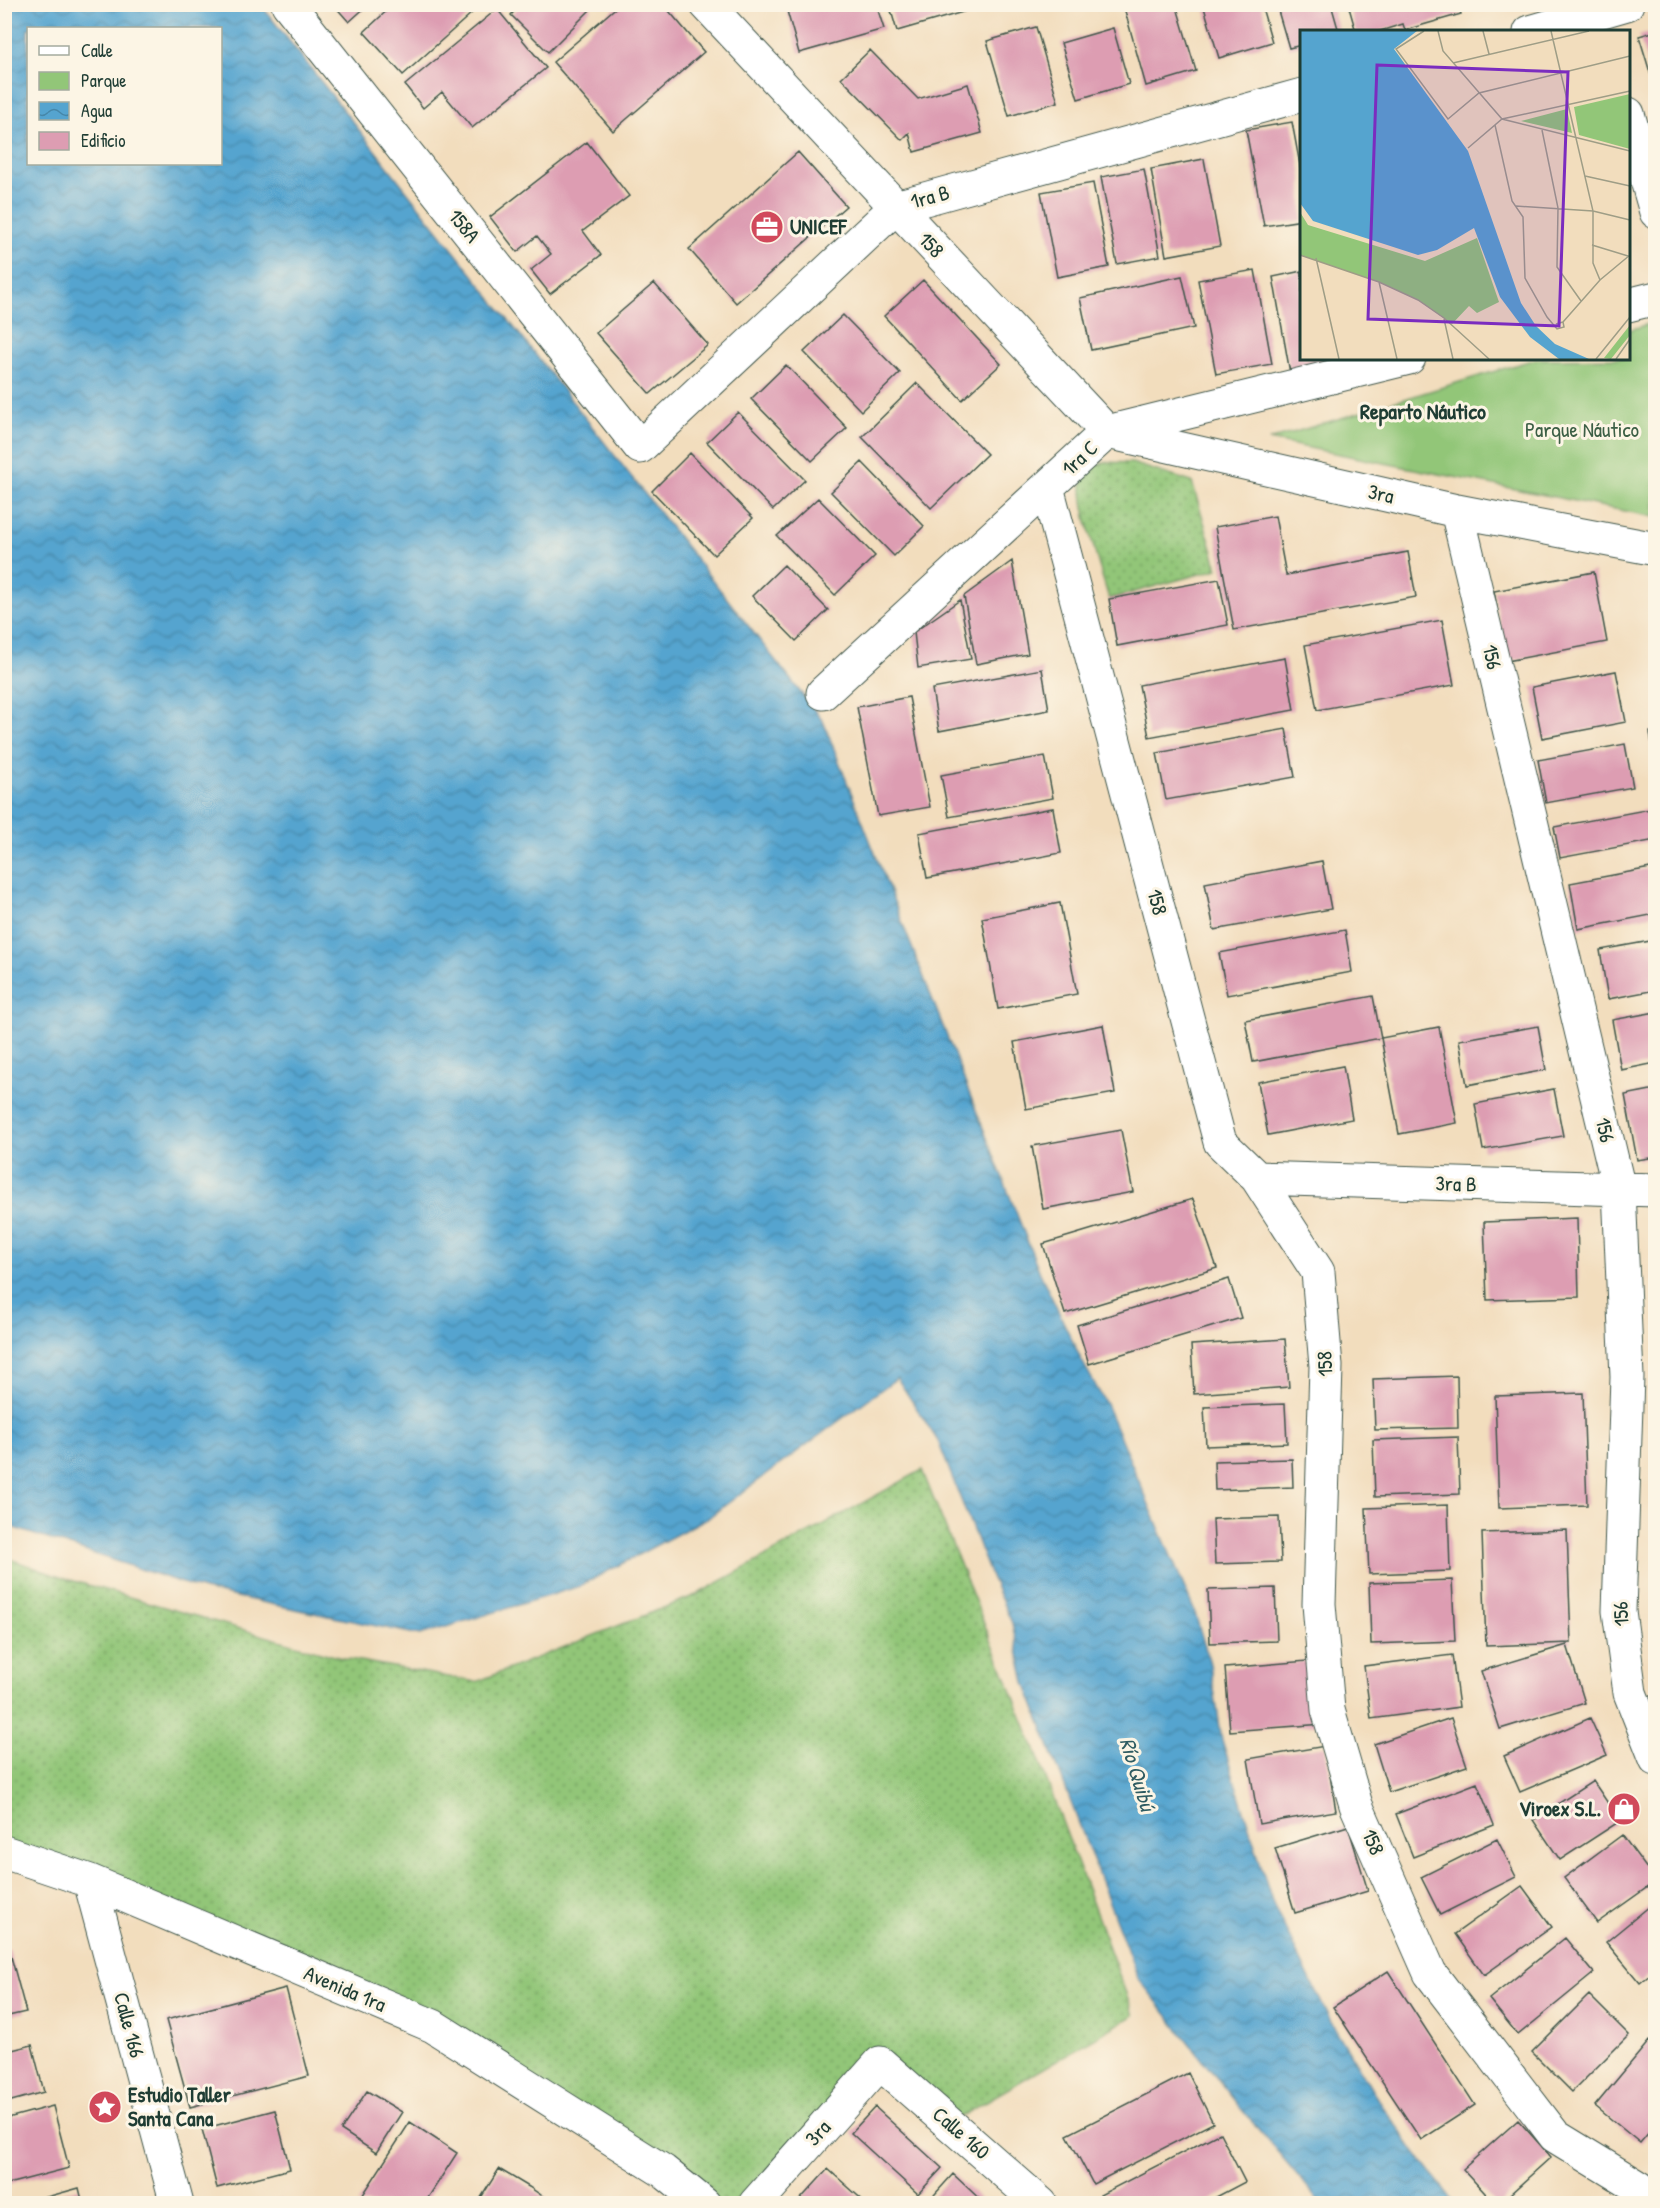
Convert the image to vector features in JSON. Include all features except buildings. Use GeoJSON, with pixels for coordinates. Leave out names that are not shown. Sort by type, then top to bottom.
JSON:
{"type":"FeatureCollection","features":[{"type":"Feature","properties":{"kind":"street","name":"158A"},"geometry":{"type":"LineString","coordinates":[[288,4],[640,447]]}},
{"type":"Feature","properties":{"kind":"street","name":"158"},"geometry":{"type":"LineString","coordinates":[[706,4],[1107,432]]}},
{"type":"Feature","properties":{"kind":"street"},"geometry":{"type":"LineString","coordinates":[[1538,30],[1608,13]]}},
{"type":"Feature","properties":{"kind":"street","name":"1ra B"},"geometry":{"type":"LineString","coordinates":[[640,447],[896,207],[1300,95]]}},
{"type":"Feature","properties":{"kind":"street"},"geometry":{"type":"LineString","coordinates":[[1630,118],[1656,212]]}},
{"type":"Feature","properties":{"kind":"street"},"geometry":{"type":"LineString","coordinates":[[1630,305],[1656,298]]}},
{"type":"Feature","properties":{"kind":"street","name":"1ra C"},"geometry":{"type":"LineString","coordinates":[[823,693],[1107,432],[1400,360]]}},
{"type":"Feature","properties":{"kind":"street","name":"3ra"},"geometry":{"type":"LineString","coordinates":[[1107,432],[1457,511],[1656,549]]}},
{"type":"Feature","properties":{"kind":"street","name":"158"},"geometry":{"type":"LineString","coordinates":[[1047,487],[1220,1142],[1257,1178],[1318,1272],[1326,1366],[1319,1604],[1328,1710],[1356,1805],[1430,1973],[1555,2136],[1644,2188]]}},
{"type":"Feature","properties":{"kind":"street","name":"156"},"geometry":{"type":"LineString","coordinates":[[1457,511],[1619,1189],[1627,1377],[1619,1611],[1630,1693],[1656,1759]]}},
{"type":"Feature","properties":{"kind":"street","name":"3ra B"},"geometry":{"type":"LineString","coordinates":[[1257,1178],[1656,1190]]}},
{"type":"Feature","properties":{"kind":"street","name":"Avenida 1ra"},"geometry":{"type":"LineString","coordinates":[[4,1852],[90,1881],[433,2026],[663,2170],[704,2204]]}},
{"type":"Feature","properties":{"kind":"street","name":"Calle 166"},"geometry":{"type":"LineString","coordinates":[[90,1881],[177,2204]]}},
{"type":"Feature","properties":{"kind":"street","name":"3ra"},"geometry":{"type":"LineString","coordinates":[[755,2204],[880,2063]]}},
{"type":"Feature","properties":{"kind":"street","name":"Calle 160"},"geometry":{"type":"LineString","coordinates":[[880,2063],[1041,2204]]}},
{"type":"Feature","properties":{"kind":"street"},"geometry":{"type":"LineString","coordinates":[[663,2170],[671,2204]]}},
{"type":"Feature","properties":{"kind":"green space","name":"Parque Náutico"},"geometry":{"type":"Polygon","coordinates":[[[1655,322],[1655,517],[1269,440],[1532,360],[1630,360],[1630,330],[1655,322]]]}},
{"type":"Feature","properties":{"kind":"green space"},"geometry":{"type":"Polygon","coordinates":[[[1105,462],[1132,463],[1192,482],[1218,569],[1109,599],[1086,518],[1082,487],[1086,471],[1105,462]]]}},
{"type":"Feature","properties":{"kind":"green space"},"geometry":{"type":"Polygon","coordinates":[[[922,1470],[1037,1754],[1134,2015],[949,2123],[880,2063],[755,2203],[699,2203],[433,2026],[5,1852],[5,1557],[60,1577],[338,1657],[476,1682],[696,1595],[922,1470]]]}},
{"type":"Feature","properties":{"kind":"water","name":"Río Quibú"},"geometry":{"type":"Polygon","coordinates":[[[5,4],[261,5],[823,721],[1040,1273],[1082,1361],[1106,1404],[1194,1610],[1210,1664],[1222,1740],[1273,1904],[1330,2020],[1375,2095],[1415,2153],[1455,2203],[1321,2203],[1238,2105],[1138,1978],[1025,1682],[1012,1623],[992,1579],[938,1441],[897,1378],[709,1517],[580,1586],[420,1635],[204,1590],[5,1525],[5,4]]]}},
{"type":"Feature","properties":{"kind":"place","name":"UNICEF"},"geometry":{"type":"Point","coordinates":[767,227]}},
{"type":"Feature","properties":{"kind":"place","name":"Viroex S.L."},"geometry":{"type":"Point","coordinates":[1624,1809]}},
{"type":"Feature","properties":{"kind":"place","name":"Estudio Taller Santa Cana"},"geometry":{"type":"Point","coordinates":[105,2107]}},
{"type":"Feature","properties":{"kind":"district","name":"Reparto Náutico"},"geometry":{"type":"Point","coordinates":[1423,411]}}]}
